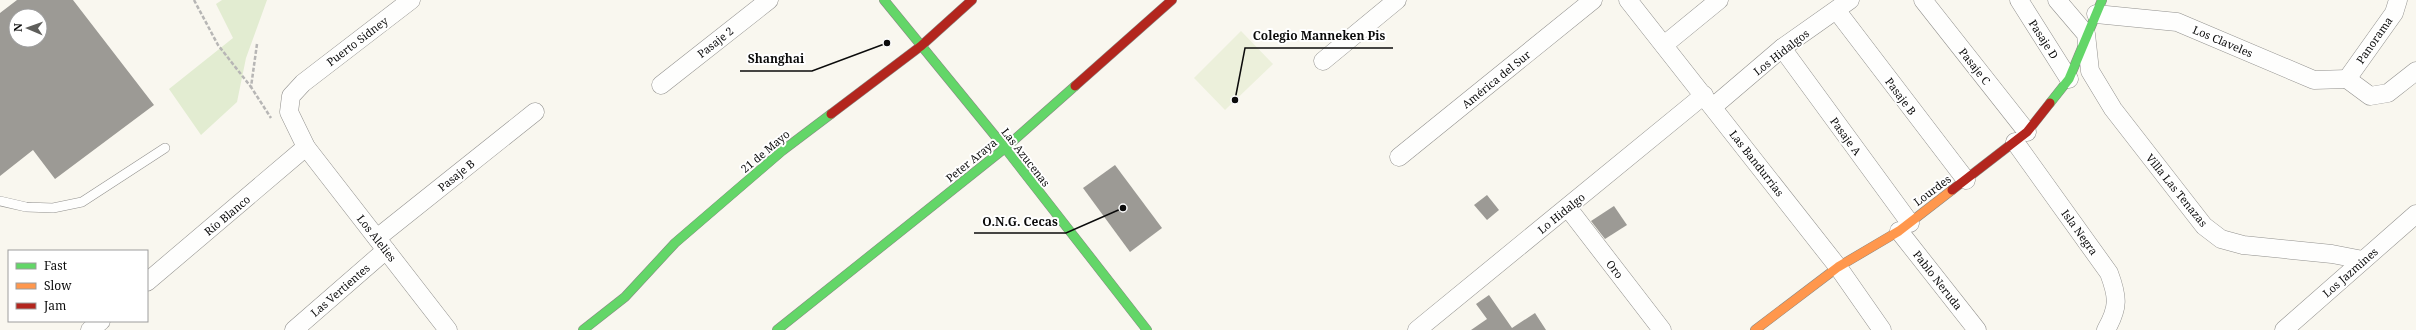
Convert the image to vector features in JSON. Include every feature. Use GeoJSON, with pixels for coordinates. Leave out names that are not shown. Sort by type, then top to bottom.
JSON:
{"type":"FeatureCollection","features":[{"type":"Feature","properties":{"kind":"street","name":"Puerto Sidney"},"geometry":{"type":"LineString","coordinates":[[303,83],[411,0]]}},
{"type":"Feature","properties":{"kind":"street","name":"Pasaje 2"},"geometry":{"type":"LineString","coordinates":[[661,85],[769,0]]}},
{"type":"Feature","properties":{"kind":"street","name":"Las Azucenas"},"geometry":{"type":"LineString","coordinates":[[884,0],[1005,148],[1147,330]]}},
{"type":"Feature","properties":{"kind":"street","name":"21 de Mayo"},"geometry":{"type":"LineString","coordinates":[[583,330],[625,297],[675,243],[782,151],[921,46],[972,0]]}},
{"type":"Feature","properties":{"kind":"street","name":"Peter Araya"},"geometry":{"type":"LineString","coordinates":[[777,330],[1005,148],[1172,0]]}},
{"type":"Feature","properties":{"kind":"street"},"geometry":{"type":"LineString","coordinates":[[1323,61],[1397,0]]}},
{"type":"Feature","properties":{"kind":"street","name":"América del Sur"},"geometry":{"type":"LineString","coordinates":[[1399,158],[1593,0]]}},
{"type":"Feature","properties":{"kind":"street","name":"Las Bandurrias"},"geometry":{"type":"LineString","coordinates":[[1628,0],[1709,101],[1838,267],[1882,330]]}},
{"type":"Feature","properties":{"kind":"street"},"geometry":{"type":"LineString","coordinates":[[1664,45],[1718,0]]}},
{"type":"Feature","properties":{"kind":"street","name":"Pasaje C"},"geometry":{"type":"LineString","coordinates":[[1922,0],[2021,137]]}},
{"type":"Feature","properties":{"kind":"street","name":"Pasaje D"},"geometry":{"type":"LineString","coordinates":[[2019,0],[2069,79]]}},
{"type":"Feature","properties":{"kind":"street"},"geometry":{"type":"LineString","coordinates":[[2057,0],[2086,34]]}},
{"type":"Feature","properties":{"kind":"street","name":"Panorama"},"geometry":{"type":"LineString","coordinates":[[2347,79],[2394,13],[2398,0]]}},
{"type":"Feature","properties":{"kind":"street","name":"Los Hidalgos"},"geometry":{"type":"LineString","coordinates":[[1709,101],[1782,48],[1844,6]]}},
{"type":"Feature","properties":{"kind":"street","name":"Pasaje B"},"geometry":{"type":"LineString","coordinates":[[1844,6],[1966,180]]}},
{"type":"Feature","properties":{"kind":"street","name":"Lourdes"},"geometry":{"type":"LineString","coordinates":[[1755,330],[1838,267],[1904,227],[2021,137],[2069,79],[2086,34],[2099,7]]}},
{"type":"Feature","properties":{"kind":"street","name":"Los Claveles"},"geometry":{"type":"LineString","coordinates":[[2099,7],[2177,22],[2314,80],[2347,79]]}},
{"type":"Feature","properties":{"kind":"street","name":"Villa Las Tenazas"},"geometry":{"type":"LineString","coordinates":[[2086,34],[2090,71],[2113,109],[2204,226],[2221,239],[2243,245],[2332,254],[2363,260]]}},
{"type":"Feature","properties":{"kind":"street","name":"Pasaje A"},"geometry":{"type":"LineString","coordinates":[[1782,48],[1904,227]]}},
{"type":"Feature","properties":{"kind":"street"},"geometry":{"type":"LineString","coordinates":[[2347,79],[2370,96],[2388,92],[2416,71]]}},
{"type":"Feature","properties":{"kind":"street","name":"Los Alelies"},"geometry":{"type":"LineString","coordinates":[[303,83],[291,96],[290,112],[306,147],[448,330]]}},
{"type":"Feature","properties":{"kind":"street","name":"Lo Hidalgo"},"geometry":{"type":"LineString","coordinates":[[1417,330],[1568,208],[1709,101]]}},
{"type":"Feature","properties":{"kind":"street","name":"Pasaje B"},"geometry":{"type":"LineString","coordinates":[[382,244],[535,112]]}},
{"type":"Feature","properties":{"kind":"street","name":"Isla Negra"},"geometry":{"type":"LineString","coordinates":[[2021,137],[2109,272],[2117,292],[2115,314],[2106,330]]}},
{"type":"Feature","properties":{"kind":"street","name":"Río Blanco"},"geometry":{"type":"LineString","coordinates":[[148,281],[306,147]]}},
{"type":"Feature","properties":{"kind":"street","name":"Oro"},"geometry":{"type":"LineString","coordinates":[[1568,208],[1662,330]]}},
{"type":"Feature","properties":{"kind":"street","name":"Los Jazmines"},"geometry":{"type":"LineString","coordinates":[[2284,330],[2416,214]]}},
{"type":"Feature","properties":{"kind":"street","name":"Pablo Neruda"},"geometry":{"type":"LineString","coordinates":[[1904,227],[1977,330]]}},
{"type":"Feature","properties":{"kind":"street","name":"Las Vertientes"},"geometry":{"type":"LineString","coordinates":[[294,330],[382,244]]}},
{"type":"Feature","properties":{"kind":"street"},"geometry":{"type":"LineString","coordinates":[[90,330],[100,322]]}},
{"type":"Feature","properties":{"kind":"lane"},"geometry":{"type":"LineString","coordinates":[[0,201],[26,206],[53,208],[82,202],[165,148]]}},
{"type":"Feature","properties":{"kind":"path"},"geometry":{"type":"LineString","coordinates":[[194,0],[218,46],[251,87],[276,125]]}},
{"type":"Feature","properties":{"kind":"path"},"geometry":{"type":"LineString","coordinates":[[251,87],[257,44]]}},
{"type":"Feature","properties":{"kind":"green space"},"geometry":{"type":"Polygon","coordinates":[[[222,0],[267,0],[246,58],[237,102],[201,135],[169,89],[233,38],[216,4],[222,0]]]}},
{"type":"Feature","properties":{"kind":"green space"},"geometry":{"type":"Polygon","coordinates":[[[1241,31],[1273,64],[1225,110],[1194,78],[1241,31]]]}},
{"type":"Feature","properties":{"kind":"building"},"geometry":{"type":"Polygon","coordinates":[[[17,0],[73,0],[154,105],[55,179],[33,150],[0,176],[0,13],[17,0]]]}},
{"type":"Feature","properties":{"kind":"building"},"geometry":{"type":"Polygon","coordinates":[[[1115,165],[1162,228],[1130,252],[1083,188],[1115,165]]]}},
{"type":"Feature","properties":{"kind":"building"},"geometry":{"type":"Polygon","coordinates":[[[1487,195],[1499,210],[1487,220],[1474,205],[1487,195]]]}},
{"type":"Feature","properties":{"kind":"building"},"geometry":{"type":"Polygon","coordinates":[[[1614,206],[1627,225],[1605,239],[1591,221],[1614,206]]]}},
{"type":"Feature","properties":{"kind":"building"},"geometry":{"type":"Polygon","coordinates":[[[1489,295],[1512,328],[1535,313],[1546,330],[1471,330],[1487,319],[1476,304],[1489,295]]]}},
{"type":"Feature","properties":{"kind":"traffic: fast"},"geometry":{"type":"LineString","coordinates":[[884,0],[1005,148],[1147,330]]}},
{"type":"Feature","properties":{"kind":"traffic: fast"},"geometry":{"type":"LineString","coordinates":[[2050,103],[2069,79],[2102,0]]}},
{"type":"Feature","properties":{"kind":"traffic: fast"},"geometry":{"type":"LineString","coordinates":[[777,330],[1005,148],[1075,86]]}},
{"type":"Feature","properties":{"kind":"traffic: fast"},"geometry":{"type":"LineString","coordinates":[[583,330],[625,297],[675,243],[782,151],[831,114]]}},
{"type":"Feature","properties":{"kind":"traffic: slow"},"geometry":{"type":"LineString","coordinates":[[1755,330],[1838,267],[1899,231],[1952,190]]}},
{"type":"Feature","properties":{"kind":"traffic: jam"},"geometry":{"type":"LineString","coordinates":[[831,114],[921,46],[972,0]]}},
{"type":"Feature","properties":{"kind":"traffic: jam"},"geometry":{"type":"LineString","coordinates":[[1075,86],[1172,0]]}},
{"type":"Feature","properties":{"kind":"traffic: jam"},"geometry":{"type":"LineString","coordinates":[[1952,190],[2027,132],[2050,103]]}},
{"type":"Feature","properties":{"kind":"place","name":"Shanghai"},"geometry":{"type":"Point","coordinates":[887,43]}},
{"type":"Feature","properties":{"kind":"place","name":"Colegio Manneken Pis"},"geometry":{"type":"Point","coordinates":[1235,100]}},
{"type":"Feature","properties":{"kind":"place","name":"O.N.G. Cecas"},"geometry":{"type":"Point","coordinates":[1123,208]}}]}
